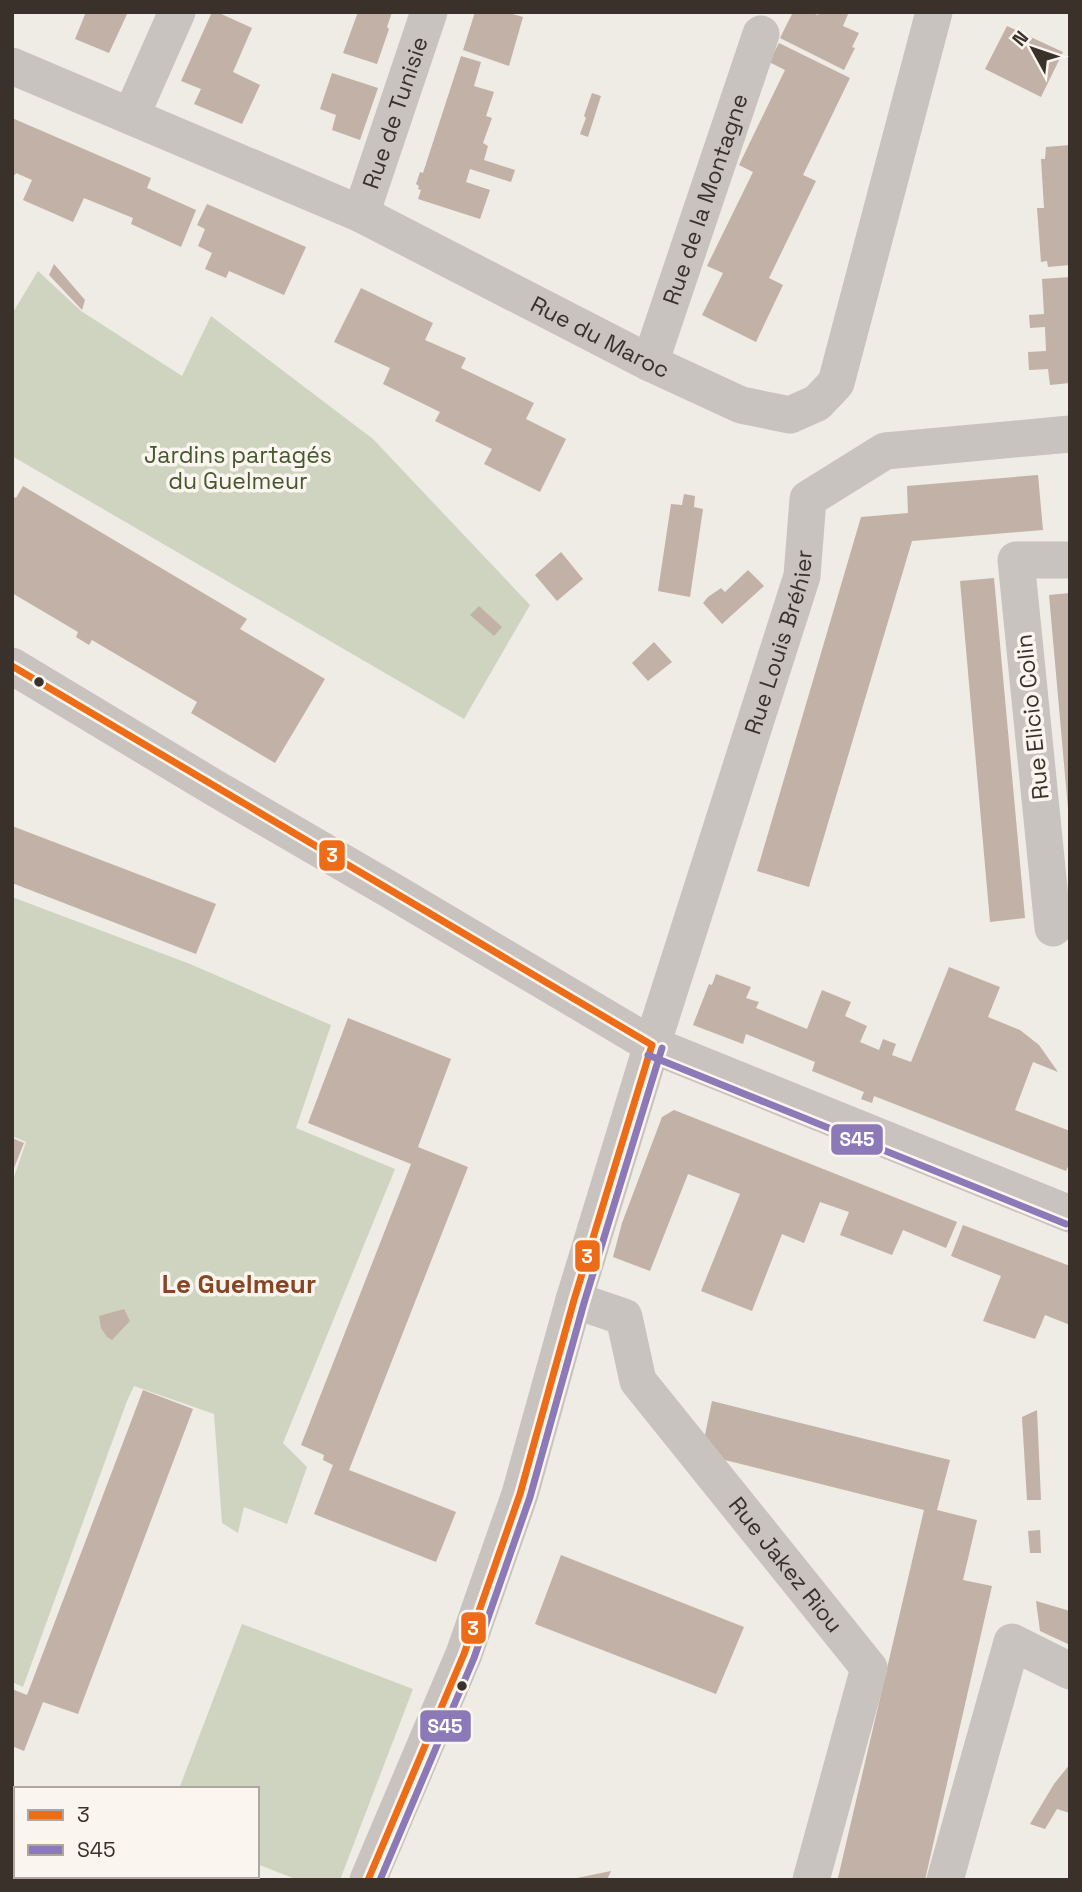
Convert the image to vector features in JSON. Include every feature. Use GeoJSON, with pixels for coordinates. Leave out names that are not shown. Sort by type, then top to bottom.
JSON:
{"type":"FeatureCollection","features":[{"type":"Feature","properties":{"kind":"street"},"geometry":{"type":"LineString","coordinates":[[131,116],[177,12]]}},
{"type":"Feature","properties":{"kind":"street","name":"Rue de Tunisie"},"geometry":{"type":"LineString","coordinates":[[361,214],[429,12]]}},
{"type":"Feature","properties":{"kind":"street","name":"Rue du Maroc"},"geometry":{"type":"LineString","coordinates":[[12,66],[361,214],[650,363],[741,405],[790,415],[817,403],[836,383],[934,12]]}},
{"type":"Feature","properties":{"kind":"street","name":"Rue de la Montagne"},"geometry":{"type":"LineString","coordinates":[[650,363],[761,34]]}},
{"type":"Feature","properties":{"kind":"street","name":"Rue Louis Bréhier"},"geometry":{"type":"LineString","coordinates":[[368,1880],[468,1641],[520,1494],[574,1300],[652,1045],[802,576],[808,499],[885,452],[1070,434]]}},
{"type":"Feature","properties":{"kind":"street","name":"Rue Elicio Colin"},"geometry":{"type":"LineString","coordinates":[[1053,928],[1016,560],[1070,560]]}},
{"type":"Feature","properties":{"kind":"street"},"geometry":{"type":"LineString","coordinates":[[12,666],[652,1045],[1070,1214]]}},
{"type":"Feature","properties":{"kind":"street","name":"Rue Jakez Riou"},"geometry":{"type":"LineString","coordinates":[[574,1300],[624,1317],[638,1381],[869,1668],[811,1880]]}},
{"type":"Feature","properties":{"kind":"street"},"geometry":{"type":"LineString","coordinates":[[945,1880],[1012,1642],[1070,1671]]}},
{"type":"Feature","properties":{"kind":"green space","name":"Jardins partagés du Guelmeur"},"geometry":{"type":"Polygon","coordinates":[[[38,271],[81,311],[182,376],[211,316],[373,439],[530,605],[464,719],[12,456],[12,314],[38,271]]]}},
{"type":"Feature","properties":{"kind":"green space"},"geometry":{"type":"Polygon","coordinates":[[[12,897],[190,964],[331,1025],[296,1128],[395,1169],[283,1443],[307,1467],[287,1524],[244,1507],[238,1533],[222,1523],[214,1414],[134,1386],[23,1687],[12,1682],[12,1183],[26,1142],[12,1136],[12,897]]]}},
{"type":"Feature","properties":{"kind":"green space"},"geometry":{"type":"Polygon","coordinates":[[[242,1624],[413,1689],[340,1880],[298,1880],[259,1865],[259,1787],[180,1787],[242,1624]]]}},
{"type":"Feature","properties":{"kind":"building"},"geometry":{"type":"Polygon","coordinates":[[[86,12],[128,12],[109,53],[75,39],[86,12]]]}},
{"type":"Feature","properties":{"kind":"building"},"geometry":{"type":"Polygon","coordinates":[[[212,12],[252,28],[233,72],[260,85],[242,124],[194,104],[201,89],[181,81],[212,12]]]}},
{"type":"Feature","properties":{"kind":"building"},"geometry":{"type":"Polygon","coordinates":[[[358,12],[392,12],[377,64],[343,53],[358,12]]]}},
{"type":"Feature","properties":{"kind":"building"},"geometry":{"type":"Polygon","coordinates":[[[475,12],[505,12],[523,17],[509,66],[463,50],[475,12]]]}},
{"type":"Feature","properties":{"kind":"building"},"geometry":{"type":"Polygon","coordinates":[[[793,12],[818,15],[819,12],[849,12],[843,26],[859,33],[844,70],[780,38],[793,12]]]}},
{"type":"Feature","properties":{"kind":"building"},"geometry":{"type":"Polygon","coordinates":[[[1007,26],[1063,52],[1041,97],[985,69],[1007,26]]]}},
{"type":"Feature","properties":{"kind":"building"},"geometry":{"type":"Polygon","coordinates":[[[779,43],[850,78],[803,175],[816,181],[769,278],[783,285],[756,342],[702,315],[723,273],[707,266],[753,172],[739,165],[785,70],[769,62],[779,43]]]}},
{"type":"Feature","properties":{"kind":"building"},"geometry":{"type":"Polygon","coordinates":[[[461,56],[481,62],[474,86],[494,92],[486,116],[492,118],[483,143],[488,146],[484,160],[515,170],[511,182],[470,169],[466,182],[490,190],[480,219],[418,199],[421,190],[416,184],[420,172],[423,173],[461,56]]]}},
{"type":"Feature","properties":{"kind":"building"},"geometry":{"type":"Polygon","coordinates":[[[332,73],[378,88],[360,140],[332,130],[336,115],[320,109],[332,73]]]}},
{"type":"Feature","properties":{"kind":"building"},"geometry":{"type":"Polygon","coordinates":[[[592,93],[601,96],[588,137],[580,134],[592,93]]]}},
{"type":"Feature","properties":{"kind":"building"},"geometry":{"type":"Polygon","coordinates":[[[12,118],[151,178],[147,188],[196,210],[181,247],[131,224],[133,218],[84,198],[73,222],[23,200],[32,180],[16,173],[12,174],[12,118]]]}},
{"type":"Feature","properties":{"kind":"building"},"geometry":{"type":"Polygon","coordinates":[[[1070,145],[1070,265],[1048,267],[1047,261],[1041,262],[1037,208],[1044,208],[1041,159],[1045,159],[1046,147],[1070,145]]]}},
{"type":"Feature","properties":{"kind":"building"},"geometry":{"type":"Polygon","coordinates":[[[207,204],[306,247],[284,295],[229,271],[226,278],[205,269],[212,253],[198,246],[205,229],[197,225],[207,204]]]}},
{"type":"Feature","properties":{"kind":"building"},"geometry":{"type":"Polygon","coordinates":[[[54,264],[85,300],[82,310],[49,275],[54,264]]]}},
{"type":"Feature","properties":{"kind":"building"},"geometry":{"type":"Polygon","coordinates":[[[1070,277],[1070,383],[1050,385],[1048,369],[1029,370],[1028,352],[1046,351],[1045,327],[1030,328],[1029,315],[1044,314],[1042,279],[1070,277]]]}},
{"type":"Feature","properties":{"kind":"building"},"geometry":{"type":"Polygon","coordinates":[[[361,288],[433,323],[425,340],[466,358],[461,368],[534,403],[526,419],[566,439],[540,492],[484,464],[492,449],[435,421],[440,412],[383,384],[390,368],[334,342],[361,288]]]}},
{"type":"Feature","properties":{"kind":"building"},"geometry":{"type":"Polygon","coordinates":[[[1038,475],[1043,530],[912,541],[809,887],[757,871],[861,517],[908,513],[907,486],[1038,475]]]}},
{"type":"Feature","properties":{"kind":"building"},"geometry":{"type":"Polygon","coordinates":[[[23,486],[247,619],[240,629],[325,679],[275,763],[191,713],[197,702],[92,640],[89,645],[76,637],[78,632],[12,593],[12,496],[16,498],[23,486]]]}},
{"type":"Feature","properties":{"kind":"building"},"geometry":{"type":"Polygon","coordinates":[[[684,494],[695,496],[694,507],[703,509],[690,597],[658,591],[671,504],[682,505],[684,494]]]}},
{"type":"Feature","properties":{"kind":"building"},"geometry":{"type":"Polygon","coordinates":[[[561,552],[583,579],[557,601],[535,575],[561,552]]]}},
{"type":"Feature","properties":{"kind":"building"},"geometry":{"type":"Polygon","coordinates":[[[748,570],[764,586],[722,624],[703,603],[721,588],[725,592],[748,570]]]}},
{"type":"Feature","properties":{"kind":"building"},"geometry":{"type":"Polygon","coordinates":[[[994,578],[1025,918],[990,922],[960,581],[994,578]]]}},
{"type":"Feature","properties":{"kind":"building"},"geometry":{"type":"Polygon","coordinates":[[[1070,593],[1070,809],[1068,809],[1049,595],[1070,593]]]}},
{"type":"Feature","properties":{"kind":"building"},"geometry":{"type":"Polygon","coordinates":[[[479,606],[502,627],[494,636],[470,615],[479,606]]]}},
{"type":"Feature","properties":{"kind":"building"},"geometry":{"type":"Polygon","coordinates":[[[654,642],[672,662],[648,681],[632,663],[654,642]]]}},
{"type":"Feature","properties":{"kind":"building"},"geometry":{"type":"Polygon","coordinates":[[[12,826],[216,904],[196,954],[12,883],[12,826]]]}},
{"type":"Feature","properties":{"kind":"building"},"geometry":{"type":"Polygon","coordinates":[[[949,967],[1000,987],[988,1017],[1020,1030],[1039,1045],[1058,1072],[1033,1062],[1015,1110],[1070,1131],[1070,1162],[1066,1171],[874,1096],[872,1103],[861,1099],[864,1092],[812,1071],[815,1062],[746,1034],[743,1044],[693,1025],[709,984],[712,985],[716,974],[751,987],[746,998],[759,1002],[756,1008],[807,1029],[822,990],[851,1002],[845,1016],[867,1026],[860,1042],[879,1050],[883,1039],[896,1044],[892,1055],[911,1062],[949,967]]]}},
{"type":"Feature","properties":{"kind":"building"},"geometry":{"type":"Polygon","coordinates":[[[348,1018],[451,1059],[418,1147],[468,1167],[349,1470],[456,1512],[436,1562],[314,1514],[333,1465],[323,1460],[324,1455],[301,1445],[411,1164],[308,1123],[348,1018]]]}},
{"type":"Feature","properties":{"kind":"building"},"geometry":{"type":"Polygon","coordinates":[[[674,1110],[957,1222],[946,1248],[903,1230],[892,1255],[840,1235],[849,1212],[820,1202],[804,1243],[782,1234],[752,1311],[701,1291],[740,1194],[688,1174],[650,1271],[613,1257],[622,1223],[662,1117],[674,1110]]]}},
{"type":"Feature","properties":{"kind":"building"},"geometry":{"type":"Polygon","coordinates":[[[12,1138],[24,1143],[12,1173],[12,1138]]]}},
{"type":"Feature","properties":{"kind":"building"},"geometry":{"type":"Polygon","coordinates":[[[963,1225],[1070,1266],[1070,1325],[1045,1315],[1035,1339],[983,1321],[1001,1276],[951,1256],[963,1225]]]}},
{"type":"Feature","properties":{"kind":"building"},"geometry":{"type":"Polygon","coordinates":[[[124,1309],[130,1321],[112,1340],[101,1328],[99,1316],[124,1309]]]}},
{"type":"Feature","properties":{"kind":"building"},"geometry":{"type":"Polygon","coordinates":[[[143,1390],[193,1409],[78,1714],[43,1702],[24,1751],[12,1746],[12,1689],[27,1695],[143,1390]]]}},
{"type":"Feature","properties":{"kind":"building"},"geometry":{"type":"Polygon","coordinates":[[[712,1401],[950,1460],[937,1510],[977,1520],[963,1580],[992,1586],[925,1880],[838,1878],[924,1510],[701,1454],[712,1401]]]}},
{"type":"Feature","properties":{"kind":"building"},"geometry":{"type":"Polygon","coordinates":[[[1037,1410],[1041,1500],[1027,1500],[1022,1417],[1037,1410]]]}},
{"type":"Feature","properties":{"kind":"building"},"geometry":{"type":"Polygon","coordinates":[[[1040,1530],[1041,1553],[1030,1553],[1028,1531],[1040,1530]]]}},
{"type":"Feature","properties":{"kind":"building"},"geometry":{"type":"Polygon","coordinates":[[[561,1555],[744,1627],[716,1694],[535,1624],[561,1555]]]}},
{"type":"Feature","properties":{"kind":"building"},"geometry":{"type":"Polygon","coordinates":[[[1036,1601],[1070,1611],[1070,1645],[1040,1631],[1036,1601]]]}},
{"type":"Feature","properties":{"kind":"building"},"geometry":{"type":"Polygon","coordinates":[[[1070,1764],[1070,1813],[1057,1809],[1045,1829],[1030,1824],[1054,1784],[1070,1764]]]}},
{"type":"Feature","properties":{"kind":"building"},"geometry":{"type":"Polygon","coordinates":[[[611,1871],[607,1880],[572,1880],[572,1879],[611,1871]]]}},
{"type":"Feature","properties":{"kind":"building"},"geometry":{"type":"Polygon","coordinates":[[[28,1878],[73,1879],[28,1880],[28,1878]]]}},
{"type":"Feature","properties":{"kind":"transit line","name":"3"},"geometry":{"type":"LineString","coordinates":[[12,666],[652,1045]]}},
{"type":"Feature","properties":{"kind":"transit line","name":"3"},"geometry":{"type":"LineString","coordinates":[[368,1880],[464,1654],[520,1494],[574,1300],[652,1045]]}},
{"type":"Feature","properties":{"kind":"transit line","name":"S45"},"geometry":{"type":"LineString","coordinates":[[380,1880],[474,1658],[530,1497],[584,1303],[662,1048]]}},
{"type":"Feature","properties":{"kind":"transit line","name":"S45"},"geometry":{"type":"LineString","coordinates":[[648,1055],[1066,1224]]}},
{"type":"Feature","properties":{"kind":"district","name":"Le Guelmeur"},"geometry":{"type":"Point","coordinates":[239,1284]}}]}
